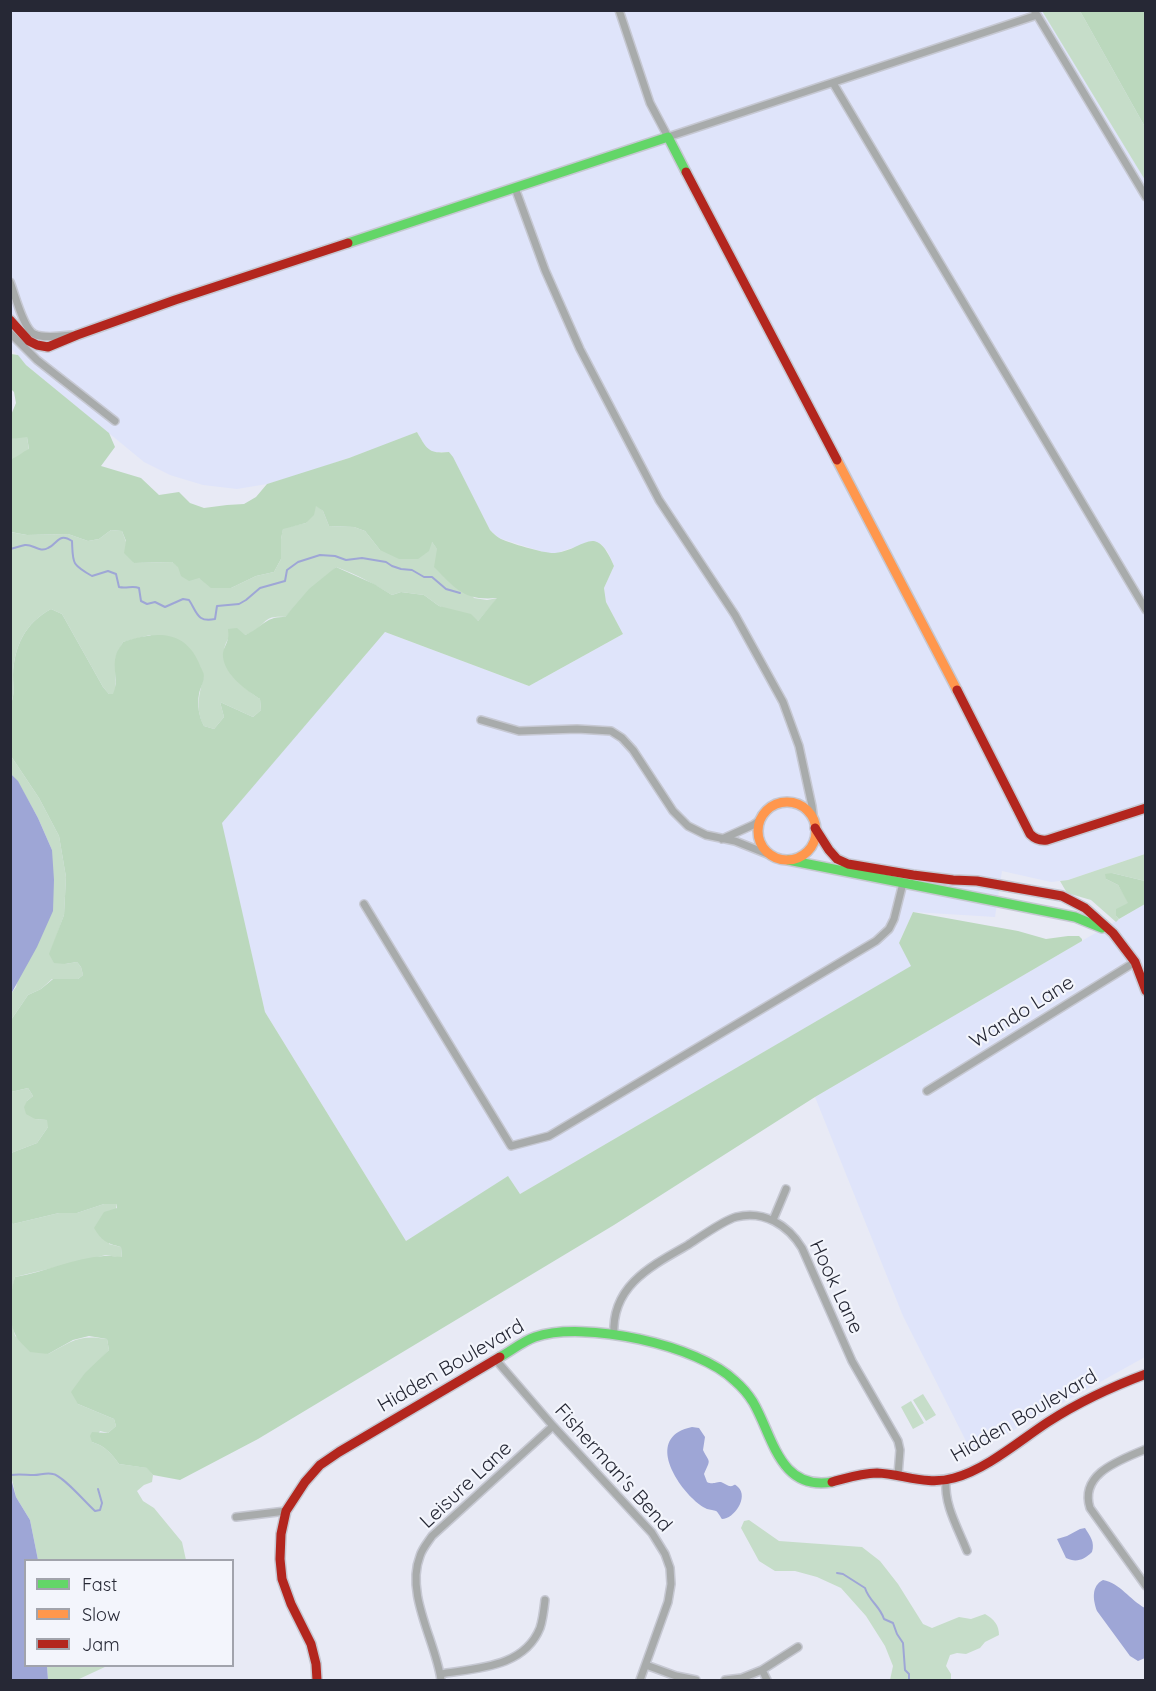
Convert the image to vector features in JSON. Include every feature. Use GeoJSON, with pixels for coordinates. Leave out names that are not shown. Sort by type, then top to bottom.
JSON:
{"type":"FeatureCollection","features":[{"type":"Feature","properties":{"kind":"street"},"geometry":{"type":"LineString","coordinates":[[619,10],[650,103],[945,664],[1030,834],[1041,841],[1047,840],[1146,807]]}},
{"type":"Feature","properties":{"kind":"street"},"geometry":{"type":"LineString","coordinates":[[10,320],[29,341],[48,347],[175,300],[1036,13],[1146,197]]}},
{"type":"Feature","properties":{"kind":"street"},"geometry":{"type":"LineString","coordinates":[[833,82],[1146,610]]}},
{"type":"Feature","properties":{"kind":"street"},"geometry":{"type":"LineString","coordinates":[[515,188],[545,270],[580,349],[659,500],[735,615],[783,702],[799,746],[815,825],[815,839],[810,848],[803,856],[788,860]]}},
{"type":"Feature","properties":{"kind":"street"},"geometry":{"type":"LineString","coordinates":[[10,282],[27,328],[34,334],[48,337],[78,335]]}},
{"type":"Feature","properties":{"kind":"street"},"geometry":{"type":"LineString","coordinates":[[10,333],[37,360],[115,421]]}},
{"type":"Feature","properties":{"kind":"street"},"geometry":{"type":"LineString","coordinates":[[481,720],[519,731],[577,729],[611,731],[622,738],[633,750],[672,811],[688,826],[706,835],[735,841],[782,860],[1074,917],[1113,933]]}},
{"type":"Feature","properties":{"kind":"street"},"geometry":{"type":"LineString","coordinates":[[770,855],[759,839],[760,820],[763,814],[773,806],[785,802],[802,807],[809,814],[829,850],[837,859],[848,864],[913,875],[977,881],[1062,896],[1085,908],[1113,933],[1135,962],[1146,991]]}},
{"type":"Feature","properties":{"kind":"street"},"geometry":{"type":"LineString","coordinates":[[722,839],[760,820]]}},
{"type":"Feature","properties":{"kind":"street"},"geometry":{"type":"LineString","coordinates":[[364,904],[511,1146],[549,1136],[876,941],[889,929],[894,919],[903,883]]}},
{"type":"Feature","properties":{"kind":"street","name":"Wando Lane"},"geometry":{"type":"LineString","coordinates":[[927,1090],[1135,962]]}},
{"type":"Feature","properties":{"kind":"street"},"geometry":{"type":"LineString","coordinates":[[615,1335],[614,1323],[617,1310],[635,1279],[647,1269],[732,1219],[753,1216],[773,1220],[786,1189]]}},
{"type":"Feature","properties":{"kind":"street","name":"Hook Lane"},"geometry":{"type":"LineString","coordinates":[[773,1220],[786,1228],[802,1248],[852,1361],[898,1440],[900,1450],[897,1475]]}},
{"type":"Feature","properties":{"kind":"street","name":"Hidden Boulevard"},"geometry":{"type":"LineString","coordinates":[[317,1680],[311,1644],[291,1604],[282,1579],[281,1534],[286,1511],[305,1482],[320,1465],[534,1337],[551,1333],[588,1331],[649,1341],[684,1350],[730,1376],[746,1391],[778,1455],[789,1469],[801,1478],[820,1483],[830,1483],[861,1474],[874,1473],[897,1475],[920,1481],[946,1481],[987,1462],[1104,1389],[1146,1374]]}},
{"type":"Feature","properties":{"kind":"street","name":"Fisherman's Bend"},"geometry":{"type":"LineString","coordinates":[[496,1360],[553,1426],[652,1533],[665,1554],[670,1568],[671,1584],[640,1680]]}},
{"type":"Feature","properties":{"kind":"street","name":"Leisure Lane"},"geometry":{"type":"LineString","coordinates":[[440,1677],[418,1598],[416,1572],[420,1555],[432,1536],[553,1426]]}},
{"type":"Feature","properties":{"kind":"street"},"geometry":{"type":"LineString","coordinates":[[1146,1449],[1098,1473],[1091,1483],[1088,1494],[1090,1508],[1146,1586]]}},
{"type":"Feature","properties":{"kind":"street"},"geometry":{"type":"LineString","coordinates":[[946,1481],[945,1491],[948,1503],[967,1551]]}},
{"type":"Feature","properties":{"kind":"street"},"geometry":{"type":"LineString","coordinates":[[236,1516],[286,1511]]}},
{"type":"Feature","properties":{"kind":"street"},"geometry":{"type":"LineString","coordinates":[[440,1677],[492,1665],[517,1656],[530,1644],[540,1628],[545,1600]]}},
{"type":"Feature","properties":{"kind":"street"},"geometry":{"type":"LineString","coordinates":[[725,1680],[742,1678],[762,1670],[798,1647]]}},
{"type":"Feature","properties":{"kind":"street"},"geometry":{"type":"LineString","coordinates":[[646,1665],[676,1676],[696,1680]]}},
{"type":"Feature","properties":{"kind":"street"},"geometry":{"type":"LineString","coordinates":[[762,1670],[767,1680]]}},
{"type":"Feature","properties":{"kind":"shaded area"},"geometry":{"type":"Polygon","coordinates":[[[11,11],[1042,11],[1145,180],[1145,854],[1068,880],[1051,882],[1002,871],[995,917],[913,912],[899,943],[912,966],[520,1194],[508,1177],[406,1241],[265,1012],[221,823],[385,632],[529,686],[623,634],[606,602],[604,588],[614,566],[608,552],[600,543],[555,554],[499,538],[490,530],[449,452],[432,452],[426,448],[417,432],[386,445],[267,484],[237,489],[203,485],[170,475],[144,462],[26,365],[11,348],[11,11]]]}},
{"type":"Feature","properties":{"kind":"shaded area"},"geometry":{"type":"Polygon","coordinates":[[[1145,904],[1145,1357],[972,1453],[903,1316],[815,1097],[1145,904]]]}},
{"type":"Feature","properties":{"kind":"green space"},"geometry":{"type":"Polygon","coordinates":[[[1042,11],[1080,11],[1145,127],[1145,180],[1042,11]]]}},
{"type":"Feature","properties":{"kind":"green space"},"geometry":{"type":"Polygon","coordinates":[[[1080,11],[1145,11],[1145,127],[1080,11]]]}},
{"type":"Feature","properties":{"kind":"green space"},"geometry":{"type":"Polygon","coordinates":[[[11,354],[18,355],[26,365],[109,433],[115,447],[101,466],[141,478],[159,495],[179,492],[190,503],[204,508],[244,504],[256,497],[267,484],[349,458],[417,432],[429,449],[449,452],[453,457],[490,530],[498,537],[550,553],[565,551],[595,541],[607,552],[614,566],[604,588],[606,602],[623,634],[529,686],[385,632],[222,823],[265,1012],[406,1241],[508,1176],[520,1194],[911,966],[899,943],[913,912],[1018,931],[1046,939],[1079,936],[1082,941],[815,1097],[614,1225],[258,1439],[180,1480],[153,1475],[147,1468],[119,1464],[107,1450],[92,1442],[90,1436],[92,1432],[108,1433],[116,1426],[114,1419],[78,1404],[71,1392],[85,1373],[109,1350],[107,1339],[89,1336],[73,1340],[48,1354],[30,1352],[16,1336],[10,1313],[15,1277],[93,1257],[122,1257],[121,1247],[105,1241],[94,1228],[104,1212],[117,1208],[117,1204],[104,1204],[77,1213],[59,1213],[11,1223],[11,1153],[37,1143],[48,1127],[47,1120],[35,1119],[26,1114],[24,1107],[33,1096],[28,1088],[11,1092],[11,1020],[28,995],[41,989],[53,979],[78,979],[83,975],[77,962],[54,963],[49,954],[64,915],[66,877],[59,836],[39,798],[11,756],[13,675],[19,646],[28,629],[42,615],[51,609],[62,614],[103,687],[109,694],[113,694],[115,660],[123,642],[156,635],[176,638],[193,652],[203,671],[204,678],[198,702],[199,711],[204,726],[214,729],[224,717],[220,702],[253,717],[261,710],[260,699],[232,676],[225,664],[223,654],[228,629],[237,628],[245,635],[268,620],[285,617],[309,589],[336,567],[392,595],[401,592],[424,595],[439,606],[471,614],[478,621],[497,598],[476,598],[455,587],[434,567],[437,549],[432,542],[429,551],[418,559],[399,559],[380,550],[365,531],[354,527],[329,526],[323,511],[316,506],[314,515],[306,523],[283,529],[281,559],[274,572],[256,576],[231,588],[211,588],[199,578],[189,581],[181,576],[178,567],[172,562],[134,563],[124,553],[126,541],[122,531],[111,530],[99,539],[88,541],[68,534],[27,535],[11,532],[11,459],[29,449],[27,437],[11,439],[11,415],[16,403],[14,392],[11,389],[11,354]]]}},
{"type":"Feature","properties":{"kind":"green space"},"geometry":{"type":"Polygon","coordinates":[[[27,437],[29,450],[11,459],[11,439],[27,437]]]}},
{"type":"Feature","properties":{"kind":"green space"},"geometry":{"type":"Polygon","coordinates":[[[316,505],[323,511],[329,526],[354,527],[365,531],[380,550],[432,542],[474,598],[487,600],[498,598],[478,621],[439,606],[424,595],[401,592],[392,595],[336,567],[285,617],[271,618],[253,632],[228,639],[224,648],[227,666],[231,674],[245,688],[260,699],[261,710],[253,717],[220,702],[224,717],[214,729],[204,726],[201,720],[199,695],[204,676],[150,635],[123,642],[116,656],[115,691],[114,694],[109,694],[62,614],[51,609],[34,621],[19,646],[14,665],[11,703],[10,532],[27,535],[68,534],[88,541],[99,539],[111,530],[122,531],[134,563],[172,562],[199,578],[231,588],[256,576],[274,572],[281,559],[283,528],[306,523],[316,505]]]}},
{"type":"Feature","properties":{"kind":"green space"},"geometry":{"type":"Polygon","coordinates":[[[11,756],[39,798],[59,836],[66,877],[64,915],[50,954],[65,964],[77,962],[83,975],[78,979],[52,979],[41,989],[28,995],[11,1020],[11,994],[16,987],[52,850],[38,818],[11,774],[11,756]]]}},
{"type":"Feature","properties":{"kind":"green space"},"geometry":{"type":"Polygon","coordinates":[[[1145,854],[1145,881],[1112,873],[1106,879],[1118,885],[1129,903],[1116,916],[1119,919],[1116,922],[1091,900],[1067,893],[1060,881],[1068,880],[1145,854]]]}},
{"type":"Feature","properties":{"kind":"green space"},"geometry":{"type":"Polygon","coordinates":[[[1112,873],[1145,881],[1145,904],[1119,919],[1116,916],[1116,909],[1128,903],[1118,885],[1106,879],[1105,874],[1112,873]]]}},
{"type":"Feature","properties":{"kind":"green space"},"geometry":{"type":"Polygon","coordinates":[[[28,1088],[33,1096],[27,1101],[35,1119],[48,1120],[48,1127],[37,1143],[11,1153],[11,1092],[28,1088]]]}},
{"type":"Feature","properties":{"kind":"green space"},"geometry":{"type":"Polygon","coordinates":[[[104,1204],[117,1204],[109,1244],[121,1247],[122,1258],[106,1255],[15,1277],[11,1297],[11,1223],[59,1213],[77,1213],[104,1204]]]}},
{"type":"Feature","properties":{"kind":"green space"},"geometry":{"type":"Polygon","coordinates":[[[10,1314],[15,1336],[48,1354],[82,1338],[107,1339],[109,1350],[98,1362],[78,1404],[114,1419],[116,1426],[108,1433],[100,1431],[92,1442],[107,1450],[119,1464],[148,1468],[153,1475],[152,1482],[137,1491],[143,1501],[154,1508],[182,1542],[186,1559],[38,1559],[30,1520],[16,1497],[11,1475],[10,1314]]]}},
{"type":"Feature","properties":{"kind":"green space"},"geometry":{"type":"Polygon","coordinates":[[[923,1394],[936,1415],[926,1421],[913,1400],[923,1394]]]}},
{"type":"Feature","properties":{"kind":"green space"},"geometry":{"type":"Polygon","coordinates":[[[911,1401],[924,1423],[913,1429],[901,1407],[911,1401]]]}},
{"type":"Feature","properties":{"kind":"green space"},"geometry":{"type":"Polygon","coordinates":[[[749,1520],[779,1541],[862,1547],[880,1561],[898,1584],[923,1624],[932,1628],[959,1617],[971,1619],[985,1614],[995,1623],[999,1635],[966,1654],[950,1655],[946,1666],[951,1674],[951,1680],[890,1680],[893,1666],[885,1646],[866,1616],[841,1588],[817,1577],[795,1571],[775,1571],[759,1561],[741,1528],[744,1521],[749,1520]]]}},
{"type":"Feature","properties":{"kind":"green space"},"geometry":{"type":"Polygon","coordinates":[[[47,1667],[105,1667],[77,1680],[48,1680],[47,1667]]]}},
{"type":"Feature","properties":{"kind":"water"},"geometry":{"type":"Polygon","coordinates":[[[11,774],[18,781],[38,818],[52,850],[54,880],[53,911],[37,947],[11,994],[11,774]]]}},
{"type":"Feature","properties":{"kind":"water"},"geometry":{"type":"Polygon","coordinates":[[[692,1427],[699,1428],[705,1437],[703,1450],[709,1461],[704,1474],[707,1482],[735,1485],[741,1491],[739,1507],[727,1518],[722,1519],[716,1511],[705,1508],[695,1501],[671,1469],[668,1448],[671,1439],[679,1432],[692,1427]]]}},
{"type":"Feature","properties":{"kind":"water"},"geometry":{"type":"Polygon","coordinates":[[[10,1475],[16,1497],[30,1520],[38,1559],[24,1559],[24,1667],[47,1667],[48,1680],[11,1680],[10,1475]]]}},
{"type":"Feature","properties":{"kind":"water"},"geometry":{"type":"Polygon","coordinates":[[[1085,1528],[1092,1542],[1092,1552],[1080,1560],[1066,1558],[1057,1539],[1085,1528]]]}},
{"type":"Feature","properties":{"kind":"water"},"geometry":{"type":"Polygon","coordinates":[[[1103,1580],[1120,1588],[1145,1608],[1145,1658],[1138,1661],[1130,1656],[1097,1611],[1095,1590],[1103,1580]]]}},
{"type":"Feature","properties":{"kind":"waterway"},"geometry":{"type":"LineString","coordinates":[[10,549],[25,545],[45,549],[61,538],[67,539],[72,541],[74,562],[80,569],[92,576],[108,571],[116,574],[119,587],[139,588],[141,601],[147,604],[155,602],[165,607],[183,599],[189,600],[198,616],[209,620],[215,619],[217,606],[239,604],[260,588],[285,581],[287,570],[298,562],[320,555],[335,556],[346,560],[362,558],[386,562],[401,569],[412,570],[424,577],[432,577],[446,589],[460,593]]}},
{"type":"Feature","properties":{"kind":"waterway"},"geometry":{"type":"LineString","coordinates":[[11,1475],[53,1474],[68,1484],[95,1511],[100,1510],[102,1503],[98,1489]]}},
{"type":"Feature","properties":{"kind":"waterway"},"geometry":{"type":"LineString","coordinates":[[837,1573],[843,1574],[865,1588],[884,1619],[893,1623],[903,1643],[905,1670],[909,1674],[909,1680]]}},
{"type":"Feature","properties":{"kind":"traffic: fast"},"geometry":{"type":"LineString","coordinates":[[348,243],[668,137],[686,172]]}},
{"type":"Feature","properties":{"kind":"traffic: fast"},"geometry":{"type":"LineString","coordinates":[[788,860],[1075,917],[1102,928]]}},
{"type":"Feature","properties":{"kind":"traffic: fast"},"geometry":{"type":"LineString","coordinates":[[500,1357],[535,1337],[556,1333],[610,1334],[669,1347],[718,1368],[745,1391],[753,1402],[780,1458],[789,1470],[800,1478],[814,1483],[832,1482]]}},
{"type":"Feature","properties":{"kind":"traffic: slow"},"geometry":{"type":"LineString","coordinates":[[837,460],[957,690]]}},
{"type":"Feature","properties":{"kind":"traffic: slow"},"geometry":{"type":"LineString","coordinates":[[787,802],[798,804],[811,815],[816,831],[814,842],[803,855],[787,860],[776,858],[763,847],[758,831],[760,820],[771,807],[787,802]]}},
{"type":"Feature","properties":{"kind":"traffic: jam"},"geometry":{"type":"LineString","coordinates":[[686,172],[837,460]]}},
{"type":"Feature","properties":{"kind":"traffic: jam"},"geometry":{"type":"LineString","coordinates":[[10,320],[29,341],[48,347],[175,300],[348,243]]}},
{"type":"Feature","properties":{"kind":"traffic: jam"},"geometry":{"type":"LineString","coordinates":[[957,690],[1030,834],[1034,837],[1047,840],[1146,808]]}},
{"type":"Feature","properties":{"kind":"traffic: jam"},"geometry":{"type":"LineString","coordinates":[[815,828],[837,859],[848,864],[913,875],[977,881],[1062,896],[1085,908],[1113,933],[1135,962],[1146,991]]}},
{"type":"Feature","properties":{"kind":"traffic: jam"},"geometry":{"type":"LineString","coordinates":[[317,1680],[311,1644],[291,1604],[282,1579],[281,1534],[286,1511],[305,1482],[320,1465],[500,1357]]}},
{"type":"Feature","properties":{"kind":"traffic: jam"},"geometry":{"type":"LineString","coordinates":[[832,1482],[871,1473],[934,1481],[966,1474],[991,1461],[1071,1408],[1146,1374]]}}]}
